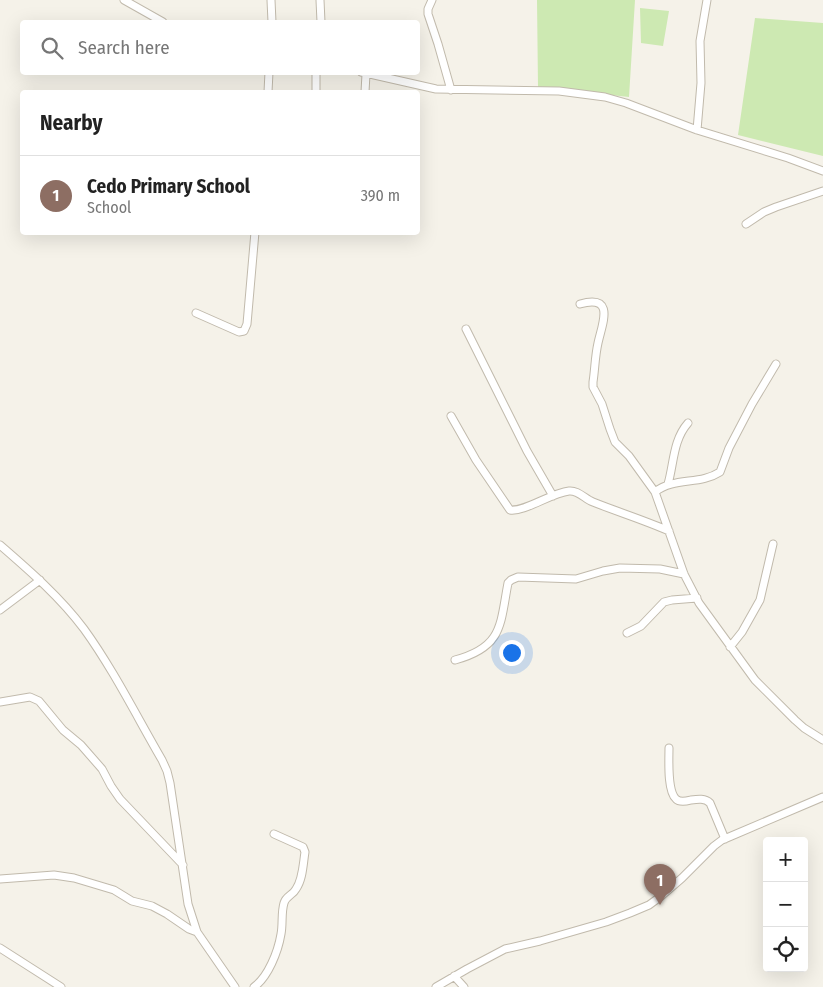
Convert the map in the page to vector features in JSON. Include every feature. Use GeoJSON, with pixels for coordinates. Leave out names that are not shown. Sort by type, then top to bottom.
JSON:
{"type":"FeatureCollection","features":[{"type":"Feature","properties":{"kind":"street"},"geometry":{"type":"LineString","coordinates":[[124,0],[158,20]]}},
{"type":"Feature","properties":{"kind":"street"},"geometry":{"type":"LineString","coordinates":[[271,0],[272,20]]}},
{"type":"Feature","properties":{"kind":"street"},"geometry":{"type":"LineString","coordinates":[[320,0],[321,20]]}},
{"type":"Feature","properties":{"kind":"street"},"geometry":{"type":"LineString","coordinates":[[432,0],[429,5],[428,14],[451,90]]}},
{"type":"Feature","properties":{"kind":"street"},"geometry":{"type":"LineString","coordinates":[[697,130],[701,83],[700,41],[707,0]]}},
{"type":"Feature","properties":{"kind":"street"},"geometry":{"type":"LineString","coordinates":[[268,90],[269,75]]}},
{"type":"Feature","properties":{"kind":"street"},"geometry":{"type":"LineString","coordinates":[[316,75],[316,90]]}},
{"type":"Feature","properties":{"kind":"street"},"geometry":{"type":"LineString","coordinates":[[363,75],[365,90]]}},
{"type":"Feature","properties":{"kind":"street"},"geometry":{"type":"LineString","coordinates":[[371,75],[429,89],[559,92],[596,95],[626,103],[697,130],[788,158],[823,171]]}},
{"type":"Feature","properties":{"kind":"street"},"geometry":{"type":"LineString","coordinates":[[746,224],[764,212],[823,190]]}},
{"type":"Feature","properties":{"kind":"street"},"geometry":{"type":"LineString","coordinates":[[196,313],[240,332],[244,331],[247,324],[255,235]]}},
{"type":"Feature","properties":{"kind":"street"},"geometry":{"type":"LineString","coordinates":[[580,304],[588,302],[599,304],[605,313],[598,345],[593,387],[602,404],[615,442],[629,456],[654,492],[684,574],[697,598],[755,680],[787,713],[804,728],[823,740]]}},
{"type":"Feature","properties":{"kind":"street"},"geometry":{"type":"LineString","coordinates":[[466,329],[527,451],[553,496]]}},
{"type":"Feature","properties":{"kind":"street"},"geometry":{"type":"LineString","coordinates":[[654,492],[668,484],[708,477],[720,472],[729,448],[776,364]]}},
{"type":"Feature","properties":{"kind":"street"},"geometry":{"type":"LineString","coordinates":[[451,416],[476,460],[510,510],[520,509],[567,491],[574,491],[588,500],[669,531]]}},
{"type":"Feature","properties":{"kind":"street"},"geometry":{"type":"LineString","coordinates":[[668,484],[677,443],[688,423]]}},
{"type":"Feature","properties":{"kind":"street"},"geometry":{"type":"LineString","coordinates":[[730,647],[742,632],[760,600],[773,544]]}},
{"type":"Feature","properties":{"kind":"street"},"geometry":{"type":"LineString","coordinates":[[0,545],[40,580],[84,628],[110,669],[162,760],[170,783],[188,904],[196,932],[234,987]]}},
{"type":"Feature","properties":{"kind":"street"},"geometry":{"type":"LineString","coordinates":[[455,660],[476,652],[496,635],[501,624],[508,583],[515,578],[576,579],[603,571],[631,567],[660,569],[684,574]]}},
{"type":"Feature","properties":{"kind":"street"},"geometry":{"type":"LineString","coordinates":[[0,610],[40,580]]}},
{"type":"Feature","properties":{"kind":"street"},"geometry":{"type":"LineString","coordinates":[[627,633],[640,626],[664,602],[697,598]]}},
{"type":"Feature","properties":{"kind":"street"},"geometry":{"type":"LineString","coordinates":[[0,702],[30,697],[39,701],[63,730],[81,745],[102,768],[120,799],[183,865]]}},
{"type":"Feature","properties":{"kind":"street"},"geometry":{"type":"LineString","coordinates":[[669,748],[670,784],[675,798],[682,802],[701,799],[708,801],[725,839]]}},
{"type":"Feature","properties":{"kind":"street"},"geometry":{"type":"LineString","coordinates":[[436,987],[505,949],[606,922],[644,907],[660,898],[714,846],[725,839],[823,797]]}},
{"type":"Feature","properties":{"kind":"street"},"geometry":{"type":"LineString","coordinates":[[254,987],[268,972],[281,934],[284,903],[296,891],[306,852],[303,847],[274,834]]}},
{"type":"Feature","properties":{"kind":"street"},"geometry":{"type":"LineString","coordinates":[[0,879],[54,875],[74,878],[114,890],[132,901],[152,906],[196,932]]}},
{"type":"Feature","properties":{"kind":"street"},"geometry":{"type":"LineString","coordinates":[[0,948],[61,987]]}},
{"type":"Feature","properties":{"kind":"street"},"geometry":{"type":"LineString","coordinates":[[454,976],[464,987]]}},
{"type":"Feature","properties":{"kind":"green space"},"geometry":{"type":"Polygon","coordinates":[[[537,0],[635,0],[629,97],[538,87],[537,0]]]}},
{"type":"Feature","properties":{"kind":"green space"},"geometry":{"type":"Polygon","coordinates":[[[640,8],[669,11],[663,46],[641,43],[640,8]]]}},
{"type":"Feature","properties":{"kind":"green space"},"geometry":{"type":"Polygon","coordinates":[[[755,18],[823,23],[823,156],[738,135],[755,18]]]}},
{"type":"Feature","properties":{"kind":"place","name":"Cedo Primary School"},"geometry":{"type":"Point","coordinates":[660,905]}}]}
